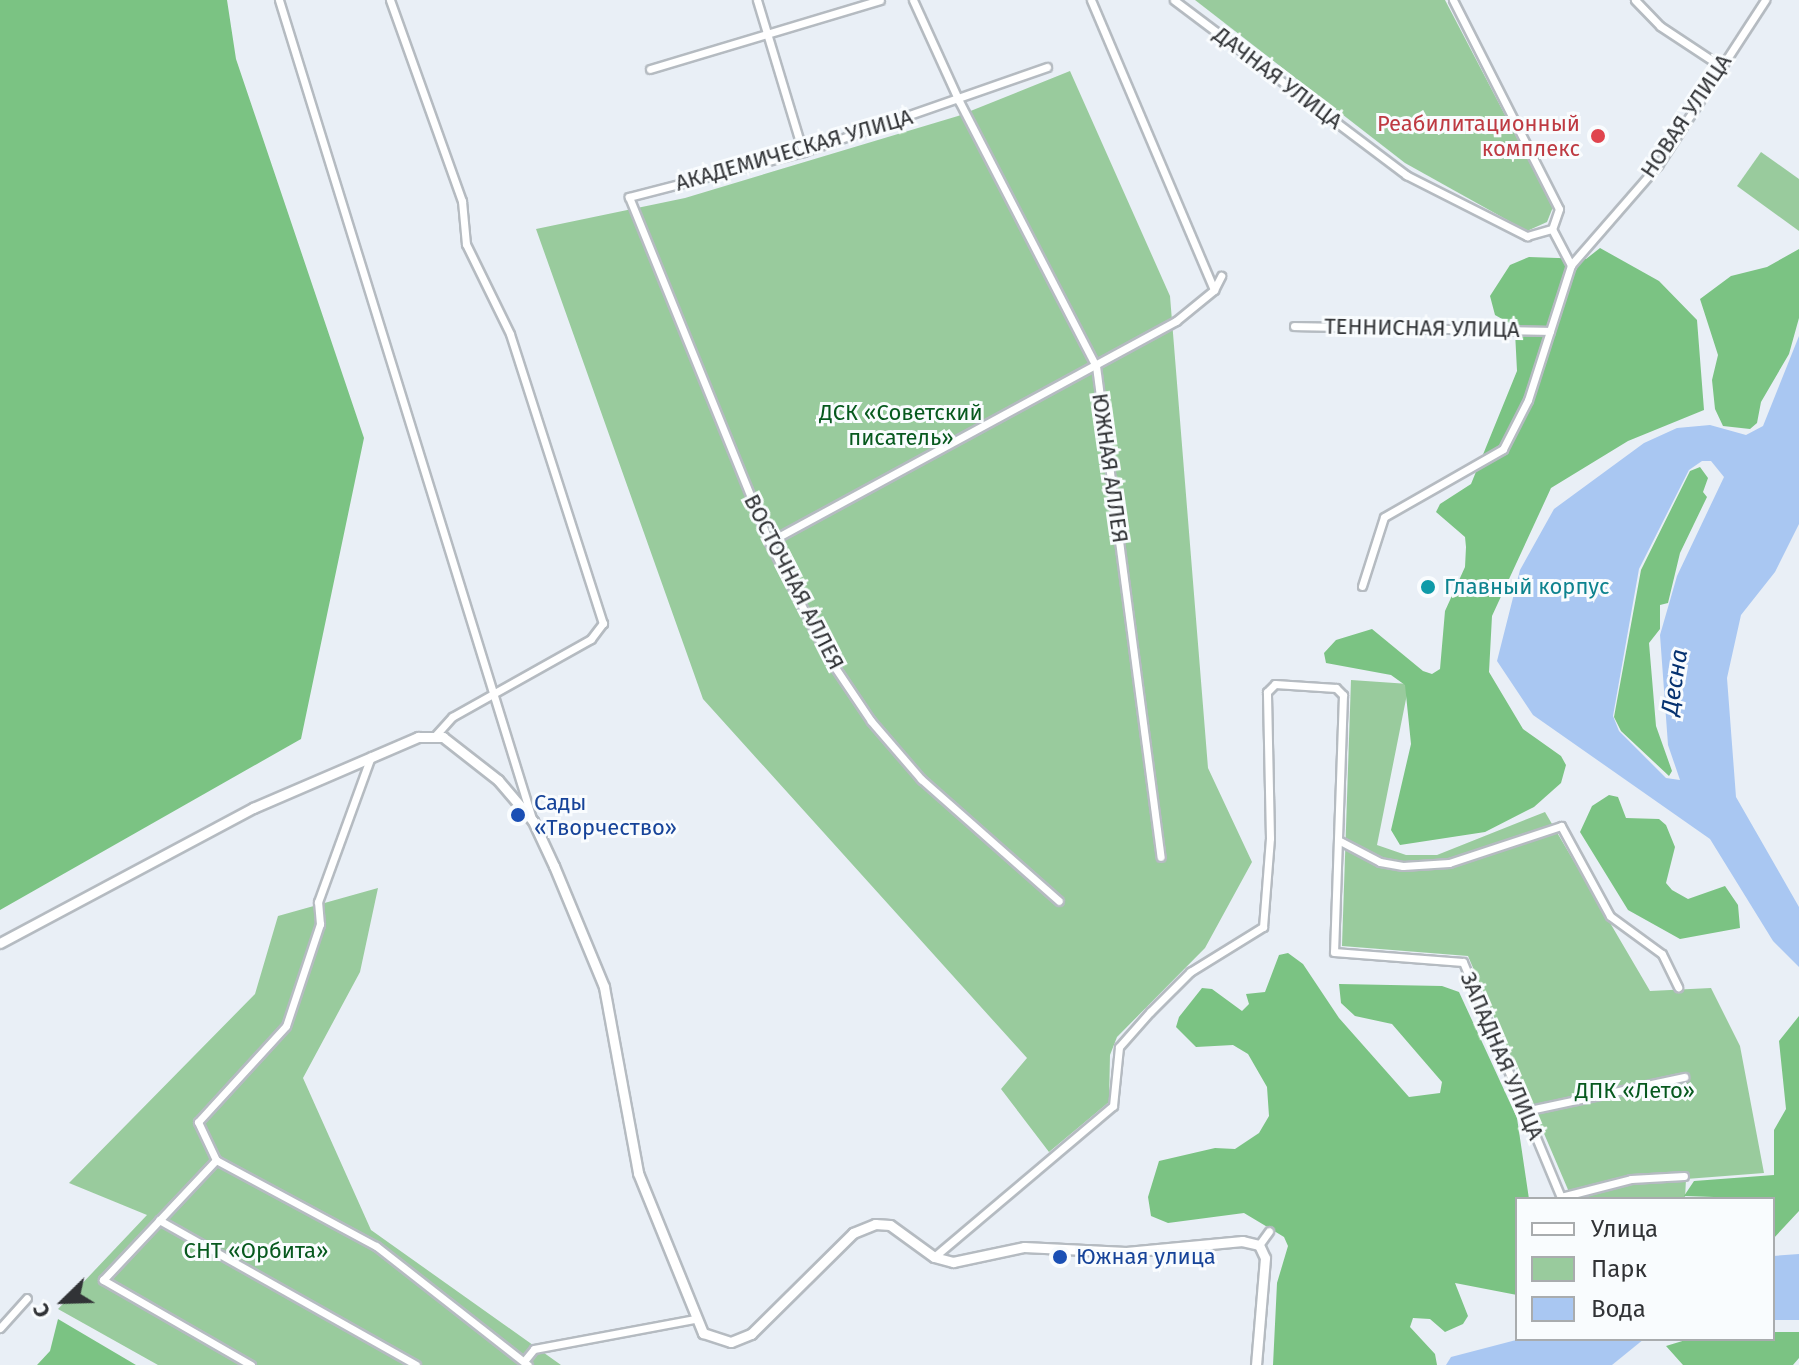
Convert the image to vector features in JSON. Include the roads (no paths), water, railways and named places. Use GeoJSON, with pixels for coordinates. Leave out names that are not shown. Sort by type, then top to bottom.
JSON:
{"type":"FeatureCollection","features":[{"type":"Feature","properties":{"kind":"street"},"geometry":{"type":"LineString","coordinates":[[279,0],[533,821],[604,987],[638,1173],[703,1333],[718,1341],[751,1334],[867,1226],[890,1225],[934,1257],[963,1261],[1046,1246],[1126,1252],[1242,1241],[1259,1245]]}},
{"type":"Feature","properties":{"kind":"street"},"geometry":{"type":"LineString","coordinates":[[0,943],[253,808],[371,756],[436,735],[452,717],[591,639],[603,623],[510,334],[466,244],[462,201],[390,0]]}},
{"type":"Feature","properties":{"kind":"street"},"geometry":{"type":"LineString","coordinates":[[757,0],[803,152]]}},
{"type":"Feature","properties":{"kind":"street"},"geometry":{"type":"LineString","coordinates":[[650,69],[880,0]]}},
{"type":"Feature","properties":{"kind":"street","name":"ЮЖНАЯ АЛЛЕЯ"},"geometry":{"type":"LineString","coordinates":[[913,0],[960,104],[1096,366],[1161,857]]}},
{"type":"Feature","properties":{"kind":"street"},"geometry":{"type":"LineString","coordinates":[[1091,0],[1214,290]]}},
{"type":"Feature","properties":{"kind":"street","name":"ДАЧНАЯ УЛИЦА"},"geometry":{"type":"LineString","coordinates":[[1174,0],[1406,175],[1527,236],[1552,229]]}},
{"type":"Feature","properties":{"kind":"street"},"geometry":{"type":"LineString","coordinates":[[1362,586],[1384,517],[1503,449],[1528,400],[1571,265],[1552,229],[1559,209],[1453,0]]}},
{"type":"Feature","properties":{"kind":"street"},"geometry":{"type":"LineString","coordinates":[[1635,0],[1660,26],[1719,65]]}},
{"type":"Feature","properties":{"kind":"street","name":"НОВАЯ УЛИЦА"},"geometry":{"type":"LineString","coordinates":[[1571,265],[1658,165],[1719,65],[1765,0]]}},
{"type":"Feature","properties":{"kind":"street","name":"АКАДЕМИЧЕСКАЯ УЛИЦА"},"geometry":{"type":"LineString","coordinates":[[629,197],[803,152],[960,104],[1047,67]]}},
{"type":"Feature","properties":{"kind":"street","name":"ВОСТОЧНАЯ АЛЛЕЯ"},"geometry":{"type":"LineString","coordinates":[[629,197],[769,542],[828,657],[871,721],[921,779],[1059,901]]}},
{"type":"Feature","properties":{"kind":"street"},"geometry":{"type":"LineString","coordinates":[[769,542],[1176,321],[1214,290],[1221,276]]}},
{"type":"Feature","properties":{"kind":"street","name":"ТЕННИСНАЯ УЛИЦА"},"geometry":{"type":"LineString","coordinates":[[1294,326],[1550,331]]}},
{"type":"Feature","properties":{"kind":"street"},"geometry":{"type":"LineString","coordinates":[[934,1257],[1113,1106],[1119,1047],[1190,972],[1228,944],[1263,927],[1267,918],[1267,692],[1275,684],[1336,688],[1343,695],[1340,841],[1380,862],[1434,864],[1561,826],[1610,916],[1662,954],[1678,987]]}},
{"type":"Feature","properties":{"kind":"street"},"geometry":{"type":"LineString","coordinates":[[436,735],[468,752],[533,821]]}},
{"type":"Feature","properties":{"kind":"street"},"geometry":{"type":"LineString","coordinates":[[371,756],[318,902],[320,924],[286,1026],[198,1122],[216,1160],[376,1246],[527,1363],[534,1349],[695,1319]]}},
{"type":"Feature","properties":{"kind":"street","name":"ЗАПАДНАЯ УЛИЦА"},"geometry":{"type":"LineString","coordinates":[[1340,841],[1334,952],[1463,962],[1561,1197]]}},
{"type":"Feature","properties":{"kind":"street"},"geometry":{"type":"LineString","coordinates":[[1525,1111],[1684,1077]]}},
{"type":"Feature","properties":{"kind":"street"},"geometry":{"type":"LineString","coordinates":[[216,1160],[103,1280],[251,1365]]}},
{"type":"Feature","properties":{"kind":"street"},"geometry":{"type":"LineString","coordinates":[[1561,1197],[1631,1179],[1684,1176]]}},
{"type":"Feature","properties":{"kind":"street"},"geometry":{"type":"LineString","coordinates":[[159,1220],[416,1365]]}},
{"type":"Feature","properties":{"kind":"street"},"geometry":{"type":"LineString","coordinates":[[1259,1245],[1269,1231]]}},
{"type":"Feature","properties":{"kind":"street"},"geometry":{"type":"LineString","coordinates":[[1256,1365],[1265,1258],[1259,1245]]}},
{"type":"Feature","properties":{"kind":"street"},"geometry":{"type":"LineString","coordinates":[[0,1328],[27,1298]]}},
{"type":"Feature","properties":{"kind":"water","name":"Десна"},"geometry":{"type":"Polygon","coordinates":[[[1799,336],[1799,524],[1775,572],[1741,615],[1727,678],[1736,797],[1799,907],[1799,967],[1773,941],[1710,839],[1533,715],[1497,661],[1520,570],[1554,509],[1644,443],[1677,428],[1710,425],[1746,435],[1763,426],[1799,336]],[[1702,461],[1689,470],[1639,569],[1613,716],[1619,731],[1666,778],[1680,780],[1668,745],[1660,635],[1677,576],[1724,477],[1711,461],[1702,461]]]}},
{"type":"Feature","properties":{"kind":"water"},"geometry":{"type":"Polygon","coordinates":[[[1799,1254],[1799,1320],[1775,1320],[1775,1256],[1799,1254]]]}},
{"type":"Feature","properties":{"kind":"water"},"geometry":{"type":"Polygon","coordinates":[[[1515,1340],[1642,1341],[1612,1365],[1446,1365],[1451,1357],[1515,1340]]]}},
{"type":"Feature","properties":{"kind":"place","name":"Реабилитационный комплекс"},"geometry":{"type":"Point","coordinates":[1598,136]}},
{"type":"Feature","properties":{"kind":"place","name":"Главный корпус"},"geometry":{"type":"Point","coordinates":[1428,587]}},
{"type":"Feature","properties":{"kind":"place","name":"Сады «Творчество»"},"geometry":{"type":"Point","coordinates":[518,815]}},
{"type":"Feature","properties":{"kind":"place","name":"Южная улица"},"geometry":{"type":"Point","coordinates":[1060,1257]}},
{"type":"Feature","properties":{"kind":"park label","name":"ДСК «Советский писатель»"},"geometry":{"type":"Point","coordinates":[901,424]}},
{"type":"Feature","properties":{"kind":"park label","name":"ДПК «Лето»"},"geometry":{"type":"Point","coordinates":[1635,1091]}},
{"type":"Feature","properties":{"kind":"park label","name":"СНТ «Орбита»"},"geometry":{"type":"Point","coordinates":[256,1251]}}]}
